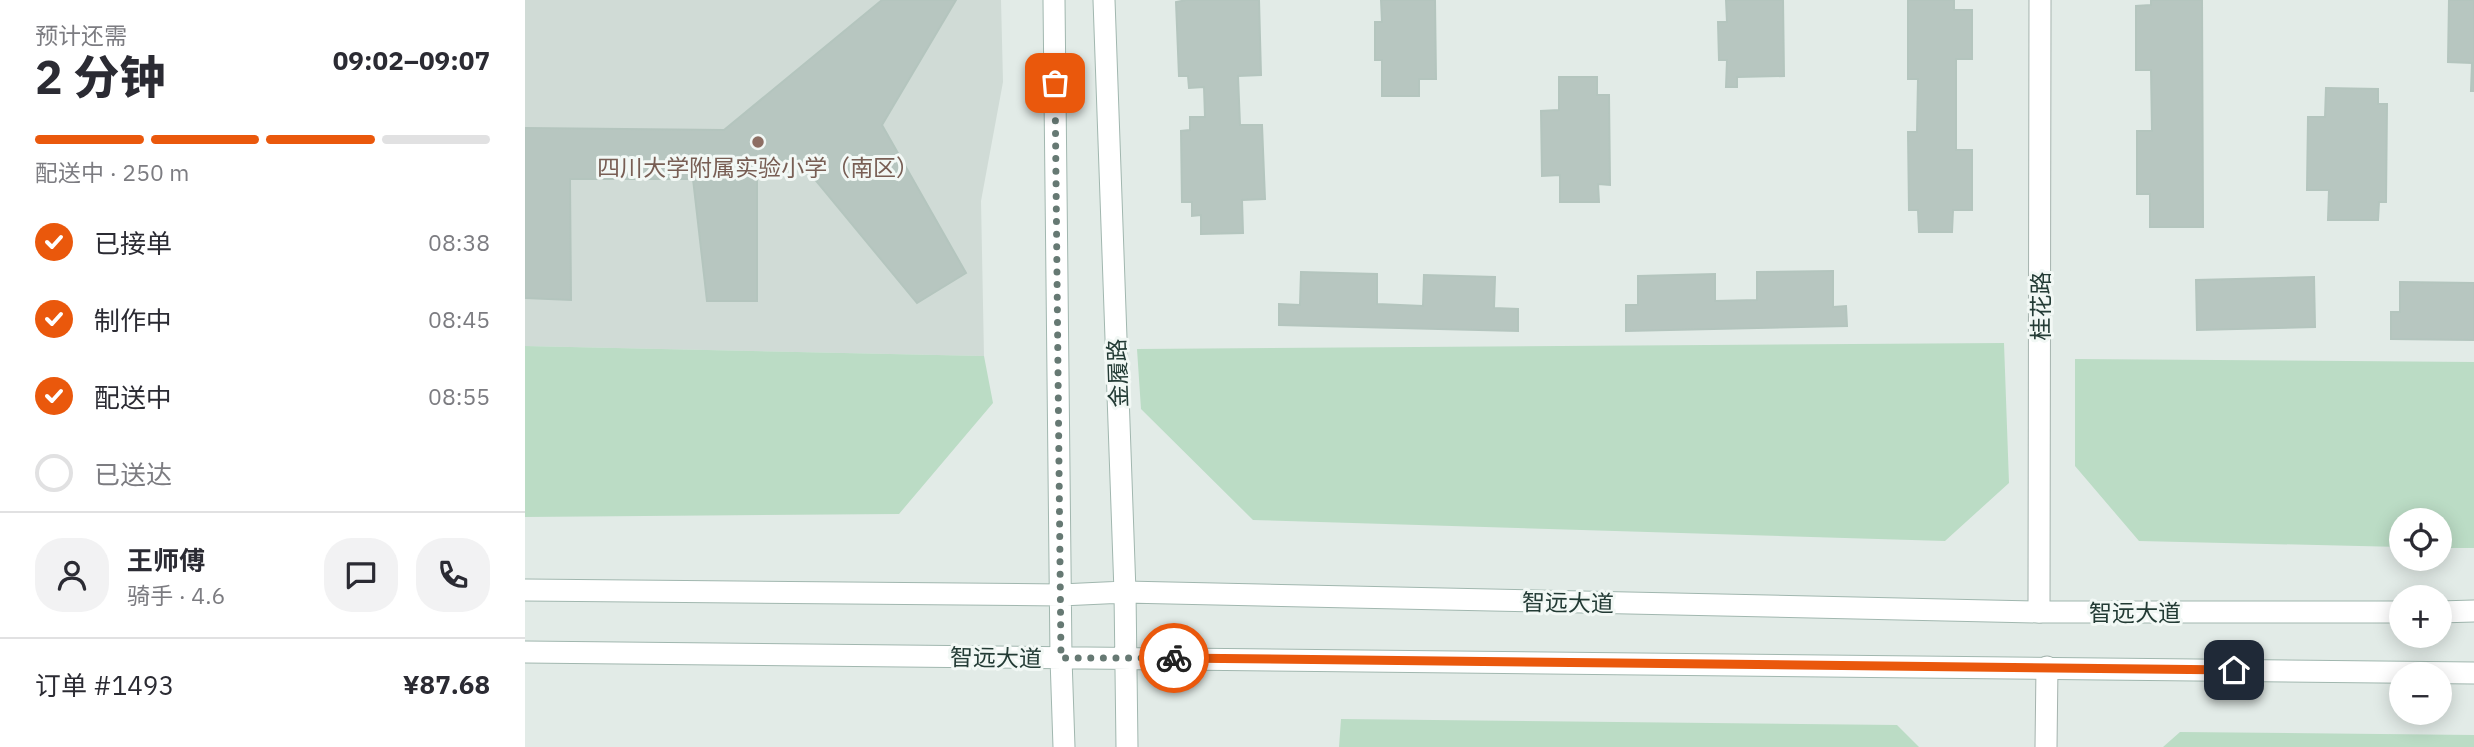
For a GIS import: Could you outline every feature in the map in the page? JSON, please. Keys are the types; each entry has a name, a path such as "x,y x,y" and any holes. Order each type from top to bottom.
{"main road":[{"path":"1054,0 1064,747"},
{"name":"金履路","path":"1104,0 1125,592 1127,747"},
{"name":"桂花路","path":"2039,612 2040,0"},
{"name":"智远大道","path":"525,590 1061,595 1125,592 2039,612 2389,612"},
{"path":"2452,611 2474,611"},
{"name":"智远大道","path":"525,652 2474,673"},
{"path":"2046,747 2047,667"}],"shaded area":[{"name":"四川大学附属实验小学（南区）","path":"525,0 1001,0 1003,82 981,201 984,356 525,346"}],"green space":[{"path":"2004,343 2009,483 1945,541 1253,520 1141,409 1137,349"},
{"path":"525,346 984,356 993,403 899,514 525,517"},
{"path":"2075,359 2474,362 2474,548 2452,548 2452,508 2389,508 2389,547 2139,541 2075,466"},
{"path":"1341,719 1897,725 1919,747 1339,747"},
{"path":"2180,732 2474,735 2474,747 2163,747"}],"building":[{"path":"882,0 956,0 882,125 966,273 917,303 799,160 757,161 757,301 707,301 693,179 570,179 571,300 525,298 525,128 724,130"},
{"path":"1259,0 1261,75 1238,76 1240,125 1262,125 1265,199 1242,200 1243,233 1201,234 1201,215 1192,216 1192,202 1182,202 1181,131 1190,130 1190,117 1205,117 1204,87 1189,88 1188,76 1179,76 1176,2"},
{"path":"1381,0 1435,0 1436,79 1419,79 1419,96 1382,96 1382,60 1375,60 1375,22 1382,22"},
{"path":"1726,0 1783,0 1784,76 1737,77 1737,87 1726,87 1727,60 1719,60 1718,22 1727,22"},
{"path":"1908,0 1954,0 1954,10 1972,10 1972,59 1956,59 1956,150 1972,150 1972,210 1953,210 1952,232 1919,232 1918,210 1909,210 1908,132 1917,132 1918,79 1908,79"},
{"path":"2151,0 2202,0 2203,227 2150,227 2150,194 2137,194 2137,131 2152,131 2151,70 2136,70 2136,6 2151,5"},
{"path":"2449,0 2474,0 2474,91 2471,91 2472,63 2448,62"},
{"path":"1559,77 1597,77 1597,95 1609,95 1610,185 1598,184 1599,202 1560,202 1560,175 1542,176 1541,111 1559,110"},
{"path":"2326,88 2378,89 2378,104 2387,104 2386,202 2379,202 2378,220 2328,220 2329,190 2307,190 2308,117 2325,117"},
{"path":"1833,271 1833,307 1846,306 1847,326 1626,331 1626,305 1638,305 1638,276 1715,274 1715,301 1757,300 1757,272"},
{"path":"1301,272 1377,274 1377,304 1423,306 1424,275 1495,277 1494,308 1518,309 1518,331 1279,325 1279,304 1300,305"},
{"path":"2314,277 2315,327 2197,330 2196,280"},
{"path":"2400,282 2474,283 2474,340 2391,339 2391,312 2400,312"}],"way so far":[{"path":"1055,83 1061,658 1174,658"}],"place":[{"name":"四川大学附属实验小学（南区）","path":"758,142"}],"route":[{"path":"1174,658 2234,670"}]}
